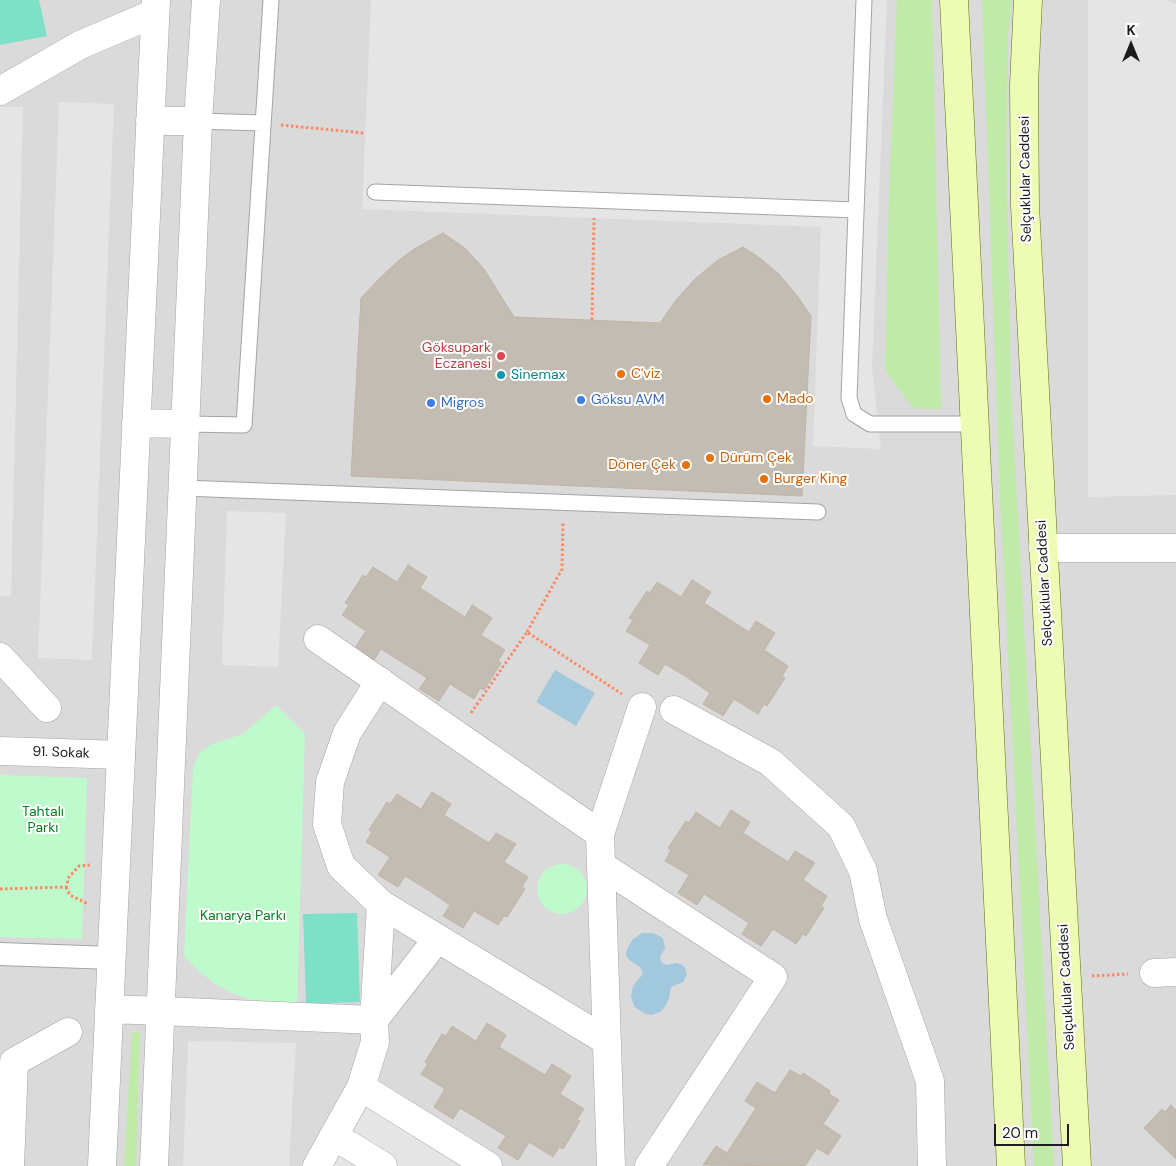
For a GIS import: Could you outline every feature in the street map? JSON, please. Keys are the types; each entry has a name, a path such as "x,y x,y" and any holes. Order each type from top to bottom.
{"main road":[{"path":"954,0 1011,1166"},
{"name":"Selçuklular Caddesi","path":"1028,0 1024,85 1025,206 1077,1166"}],"street":[{"path":"154,1166 198,122 206,0"},
{"path":"0,91 155,6"},
{"path":"102,1166 155,6"},
{"path":"150,121 198,122"},
{"path":"136,423 186,424"},
{"path":"1043,548 1176,548"},
{"path":"318,639 380,680 600,834"},
{"path":"0,657 47,708"},
{"path":"380,680 347,733 330,782 327,824 341,866 381,904 607,1041"},
{"path":"611,1166 600,834 642,707"},
{"path":"674,710 770,762 841,826 863,871 873,919 930,1081 932,1166"},
{"name":"91. Sokak","path":"0,751 121,755"},
{"path":"602,866 773,977 649,1166"},
{"path":"317,1166 361,1087 375,1042 374,1020 381,904"},
{"path":"374,1020 438,938"},
{"path":"0,954 112,958"},
{"path":"109,1009 374,1020"},
{"path":"10,1166 6,1114 14,1062 68,1032"},
{"path":"361,1087 488,1166"},
{"path":"334,1136 383,1166"}],"lane":[{"path":"186,424 244,425 271,0"},
{"path":"864,0 849,398 854,414 870,424 975,424"},
{"path":"198,122 263,123"},
{"path":"375,192 856,210"},
{"path":"183,488 818,512"}],"path":[{"path":"263,123 364,133"},
{"path":"592,320 595,200"},
{"path":"457,734 527,632 562,570 563,502"},
{"path":"527,632 642,707"},
{"path":"0,889 66,887 69,877 79,866 92,864 116,865"},
{"path":"1067,977 1165,973"}],"shaded area":[{"path":"0,0 1176,0 1176,1166 0,1166"},
{"path":"371,0 887,0 872,368 881,449 813,446 821,227 362,209"},
{"path":"1088,0 1167,0 1176,4 1176,495 1088,497"},
{"path":"59,102 114,104 92,660 38,658"},
{"path":"0,107 23,107 11,596 0,596"},
{"path":"227,511 286,513 278,667 222,665"},
{"path":"188,1041 296,1043 289,1166 183,1166"},
{"path":"370,1099 477,1166 329,1166"}],"green space":[{"path":"0,0 39,0 47,36 0,45"},
{"path":"897,0 932,0 941,409 913,408 885,370 889,199"},
{"path":"982,0 1012,0 1008,33 1006,147 1011,392 1054,1166 1034,1166 1000,495"},
{"name":"Kanarya Parkı","path":"276,705 305,734 297,1006 260,1003 232,993 215,984 184,956 193,768 199,753 212,744 243,734"},
{"name":"Tahtalı Parkı","path":"0,775 87,778 82,939 0,937"},
{"path":"557,864 567,864 580,871 587,884 587,894 580,907 567,914 557,914 548,910 541,903 537,894 537,884 541,875 548,868"},
{"path":"357,913 360,1002 306,1004 303,914"},
{"path":"132,1032 140,1032 136,1166 124,1166"}],"water":[{"path":"555,670 595,693 576,726 536,702"},
{"path":"642,933 653,933 663,938 665,948 660,957 663,964 681,964 687,974 683,982 671,987 669,999 664,1008 660,1012 651,1015 634,1006 631,996 633,986 643,974 640,967 629,960 626,955 633,939"}],"building":[{"name":"Göksu AVM","path":"443,233 466,249 484,269 514,317 660,323 676,300 696,278 718,260 743,247 761,259 779,274 811,316 802,496 351,476 361,298 397,262 414,249"},
{"path":"408,565 427,577 420,588 465,617 472,605 492,618 481,635 505,650 498,661 501,663 484,690 480,688 474,699 450,684 439,701 419,689 427,678 381,649 374,660 355,648 366,631 342,615 349,605 345,603 363,575 366,577 373,567 397,582"},
{"path":"692,580 711,592 704,603 749,632 756,621 775,633 764,650 788,666 782,676 785,678 767,706 764,704 758,714 734,699 723,716 703,704 710,693 688,678 665,664 658,675 639,663 650,645 626,631 633,620 629,618 647,591 650,593 657,582 681,597"},
{"path":"432,792 451,804 444,815 489,843 496,833 516,844 504,862 528,877 522,887 525,889 507,917 504,916 498,925 474,911 463,928 443,916 450,905 428,890 405,876 398,887 378,875 390,857 366,842 372,832 369,830 387,802 390,804 397,794 421,809"},
{"path":"731,810 750,822 743,833 788,862 795,851 815,863 803,880 827,896 821,906 824,908 806,936 803,934 796,944 773,929 761,946 742,934 749,923 704,894 697,905 678,893 689,875 665,861 671,850 668,848 686,821 689,823 696,812 720,828"},
{"path":"487,1023 506,1035 499,1047 545,1075 552,1064 571,1076 560,1094 584,1109 577,1119 580,1121 563,1149 559,1147 553,1157 529,1142 518,1160 498,1148 506,1136 460,1108 453,1119 434,1107 445,1089 421,1074 428,1064 425,1062 442,1034 446,1036 452,1026 476,1041"},
{"path":"790,1070 801,1076 803,1073 830,1091 829,1094 839,1100 823,1124 841,1136 828,1155 817,1148 805,1166 703,1165 716,1146 727,1153 756,1108 745,1101 757,1082 775,1093"},
{"path":"1171,1105 1176,1109 1176,1159 1144,1128 1162,1109 1165,1112"}],"place":[{"name":"Göksupark Eczanesi","path":"501,356"},
{"name":"C'viz","path":"621,374"},
{"name":"Sinemax","path":"501,375"},
{"name":"Mado","path":"767,399"},
{"name":"Göksu AVM","path":"581,400"},
{"name":"Migros","path":"431,403"},
{"name":"Dürüm Çek","path":"710,458"},
{"name":"Döner Çek","path":"686,465"},
{"name":"Burger King","path":"764,479"}]}
